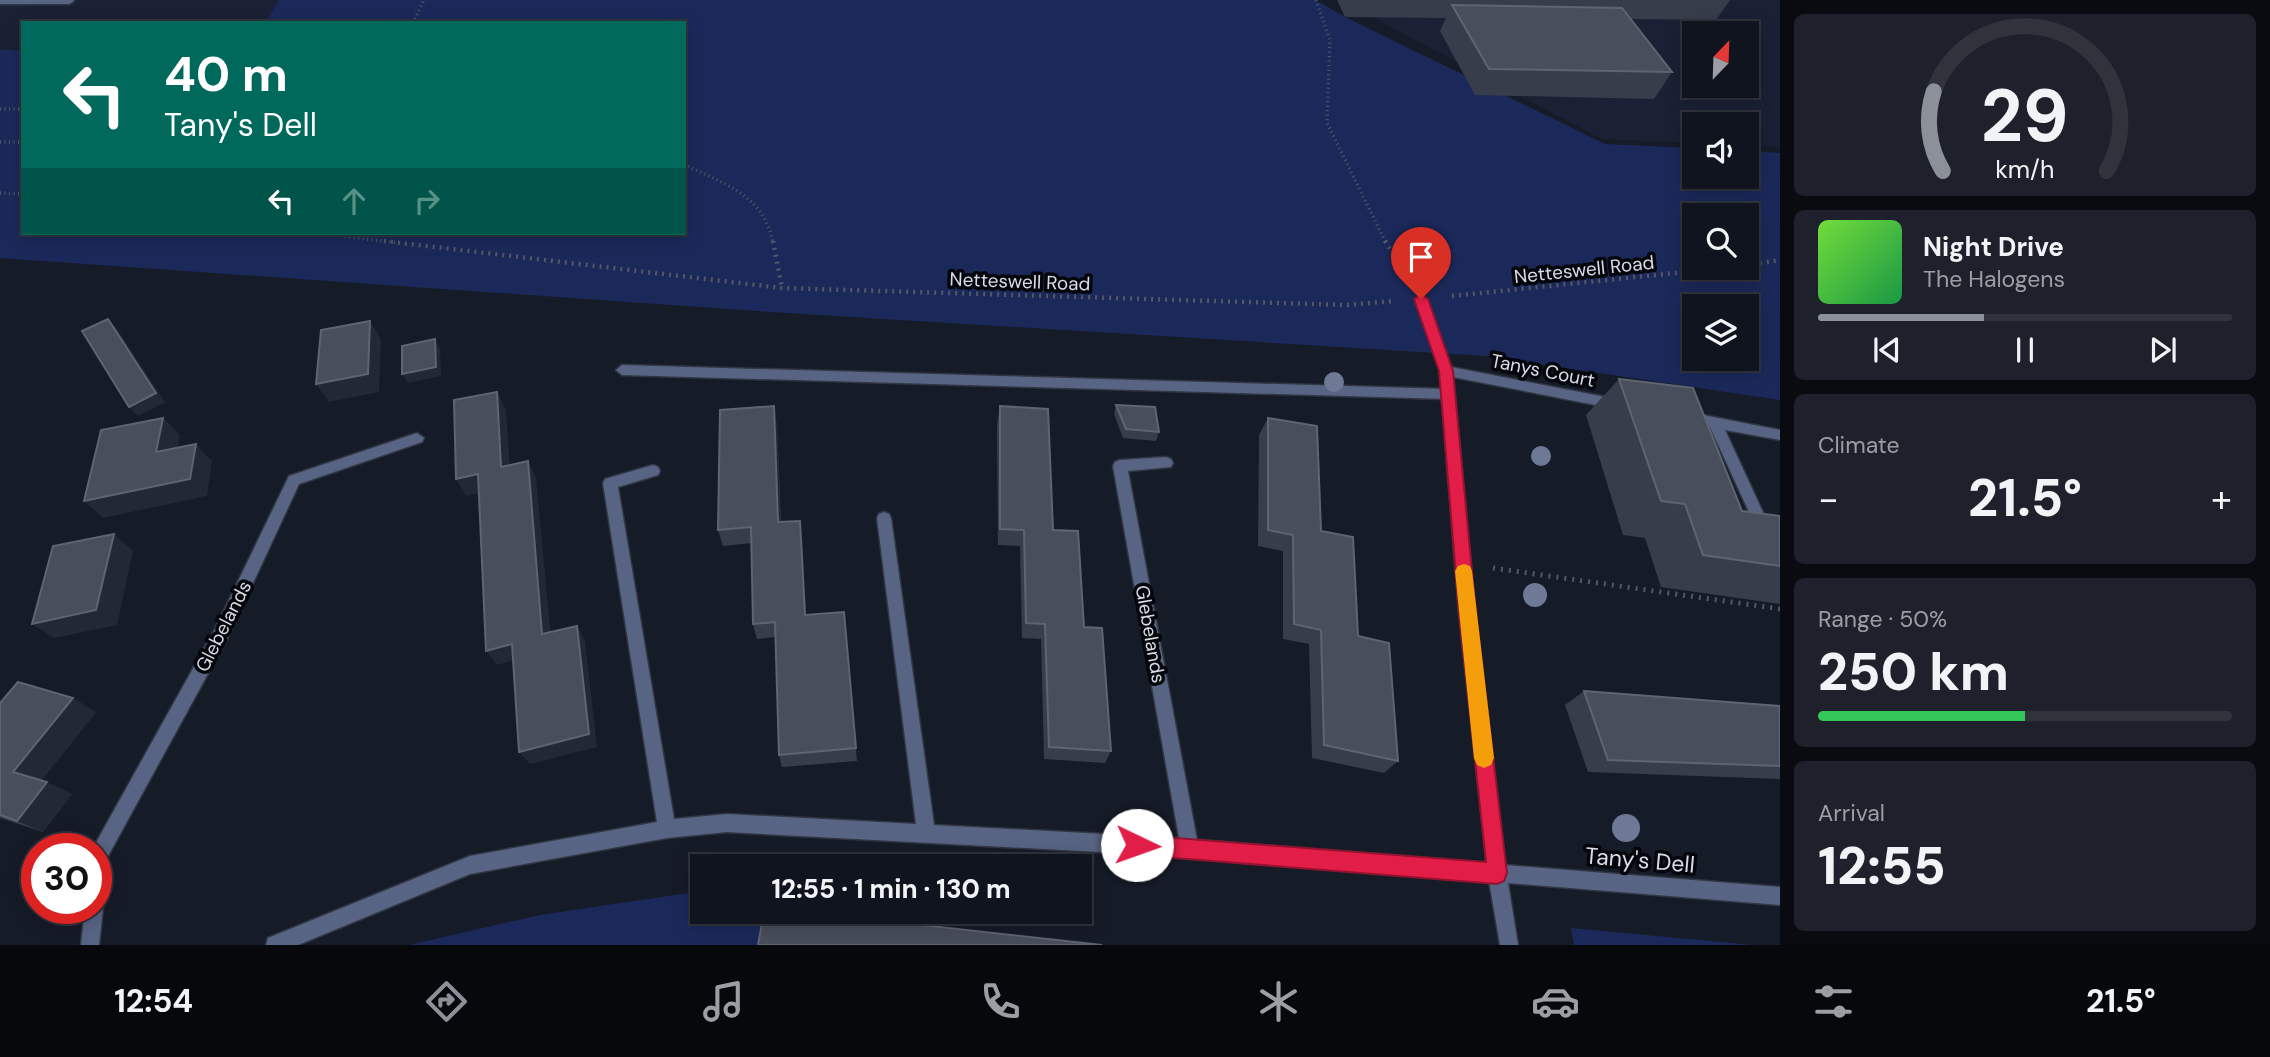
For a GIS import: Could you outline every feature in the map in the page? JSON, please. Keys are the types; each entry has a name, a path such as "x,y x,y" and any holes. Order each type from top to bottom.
{"street":[{"path":"0,1 69,1"},
{"path":"1421,299 1446,371 1463,563 1497,873 1509,945"},
{"path":"622,370 1447,394"},
{"name":"Tanys Court","path":"1446,371 1633,407"},
{"path":"1674,415 1780,435"},
{"path":"1715,422 1760,521"},
{"name":"Glebelands","path":"111,833 221,634 294,480 417,438"},
{"name":"Glebelands","path":"1166,463 1120,466 1190,849"},
{"path":"653,471 610,483 667,829"},
{"path":"884,518 926,832"},
{"path":"275,945 470,865 667,829 727,823 926,832 1190,849 1497,873"},
{"name":"Tany's Dell","path":"1497,873 1780,896"},
{"path":"90,945 92,924"}],"path":[{"path":"414,21 424,0"},
{"path":"1316,0 1330,40 1327,123 1381,235 1421,299"},
{"path":"0,109 21,109"},
{"path":"0,142 21,142"},
{"path":"686,165 752,198 771,232 782,288"},
{"path":"0,193 21,194"},
{"name":"Netteswell Road","path":"335,235 782,288 1346,305 1682,273"},
{"path":"1759,263 1780,260"},
{"path":"1463,563 1780,609"}],"shaded area":[{"path":"0,0 281,0 268,21 21,21 21,50 0,50"},
{"path":"279,0 1316,0 1345,17 1605,144 1682,147 1682,189 1759,189 1759,152 1780,153 1780,400 1486,356 787,313 0,258 0,50 21,50 21,235 686,235 686,21 266,21"},
{"path":"1340,0 1780,0 1780,147 1759,146 1759,112 1682,112 1682,142 1601,139"},
{"path":"690,893 690,924 772,924 769,945 409,945 540,915"},
{"path":"1571,928 1753,945 1574,945"}],"building":[{"path":"1452,5 1622,8 1672,72 1489,69"},
{"path":"108,319 156,393 129,407 82,331"},
{"path":"370,321 368,374 316,384 321,330"},
{"path":"435,339 436,367 402,374 402,346"},
{"path":"1619,379 1693,388 1742,511 1780,516 1780,566 1703,555 1685,504 1661,501"},
{"path":"497,392 501,467 528,461 542,634 577,626 589,734 519,752 512,644 486,651 478,474 456,479 454,400"},
{"path":"1116,405 1155,407 1159,432 1126,429"},
{"path":"774,406 778,522 800,521 805,615 844,612 856,748 779,755 775,622 753,624 751,527 718,530 720,410"},
{"path":"1000,406 1048,409 1053,530 1078,531 1084,627 1102,628 1111,751 1049,747 1045,624 1026,623 1024,530 1000,529"},
{"path":"163,418 156,452 196,444 190,479 84,501 101,430"},
{"path":"1268,418 1317,426 1321,531 1353,537 1358,636 1389,643 1398,761 1324,745 1321,630 1294,624 1293,535 1268,530"},
{"path":"114,534 96,610 32,624 53,546"},
{"path":"18,682 73,698 13,772 47,782 17,821 0,815 0,703"},
{"path":"1584,691 1780,706 1780,766 1608,760"},
{"path":"762,924 913,924 1102,945 758,945"}],"slow traffic":[{"path":"1464,571 1484,758"}],"route":[{"path":"1137,845 1497,873 1468,613 1446,371 1421,299"}]}
